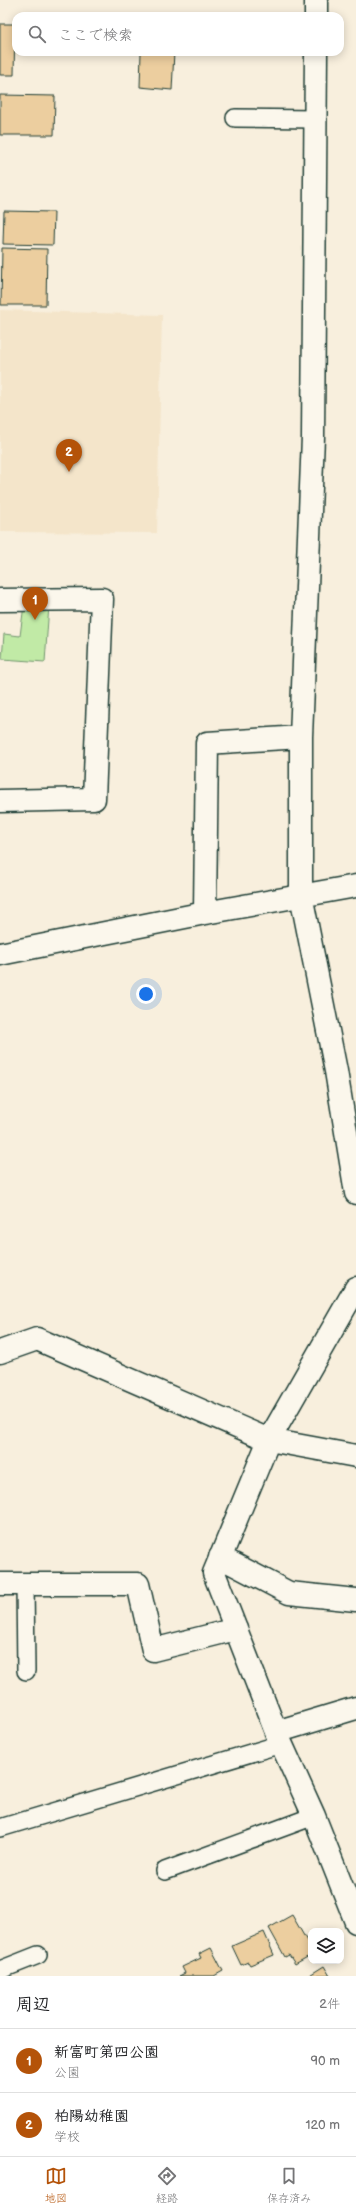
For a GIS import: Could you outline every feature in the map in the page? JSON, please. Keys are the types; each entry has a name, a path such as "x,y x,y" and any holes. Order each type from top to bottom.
{"street":[{"path":"316,0 316,12"},
{"path":"316,56 313,437 301,737 301,895 336,1071 356,1193"},
{"path":"0,600 102,599 94,799 0,801"},
{"path":"205,912 207,743 301,737"},
{"path":"0,954 205,912 356,886"},
{"path":"356,1288 269,1440 214,1572 279,1738 314,1816 356,1922"},
{"path":"0,1352 37,1339 269,1440 356,1456"},
{"path":"220,1557 289,1593 356,1600"},
{"path":"0,1584 138,1584 152,1650 236,1629"},
{"path":"279,1738 356,1708"}],"lane":[{"path":"235,118 315,119"},
{"path":"25,1584 26,1671"},
{"path":"0,1828 279,1738"},
{"path":"166,1871 314,1816"},
{"path":"0,1970 38,1955"}],"shaded area":[{"path":"0,310 162,315 157,533 0,532"}],"green space":[{"path":"24,605 49,605 45,662 2,659 4,634 20,636"}],"building":[{"path":"0,24 12,24 12,56 14,56 14,75 0,75"},
{"path":"141,56 174,56 172,90 140,87"},
{"path":"0,95 55,96 54,135 0,135"},
{"path":"4,211 54,212 53,245 3,244"},
{"path":"2,248 47,249 46,305 1,305"},
{"path":"292,1915 308,1943 308,1957 295,1964 289,1955 285,1957 269,1928"},
{"path":"264,1932 274,1955 250,1965 248,1962 241,1965 232,1946"},
{"path":"211,1948 223,1971 214,1976 179,1976 185,1973 182,1967 201,1958 199,1954"},
{"path":"324,1966 330,1976 308,1976"}],"place":[{"name":"柏陽幼稚園","path":"69,472"},
{"name":"新富町第四公園","path":"35,620"}]}
